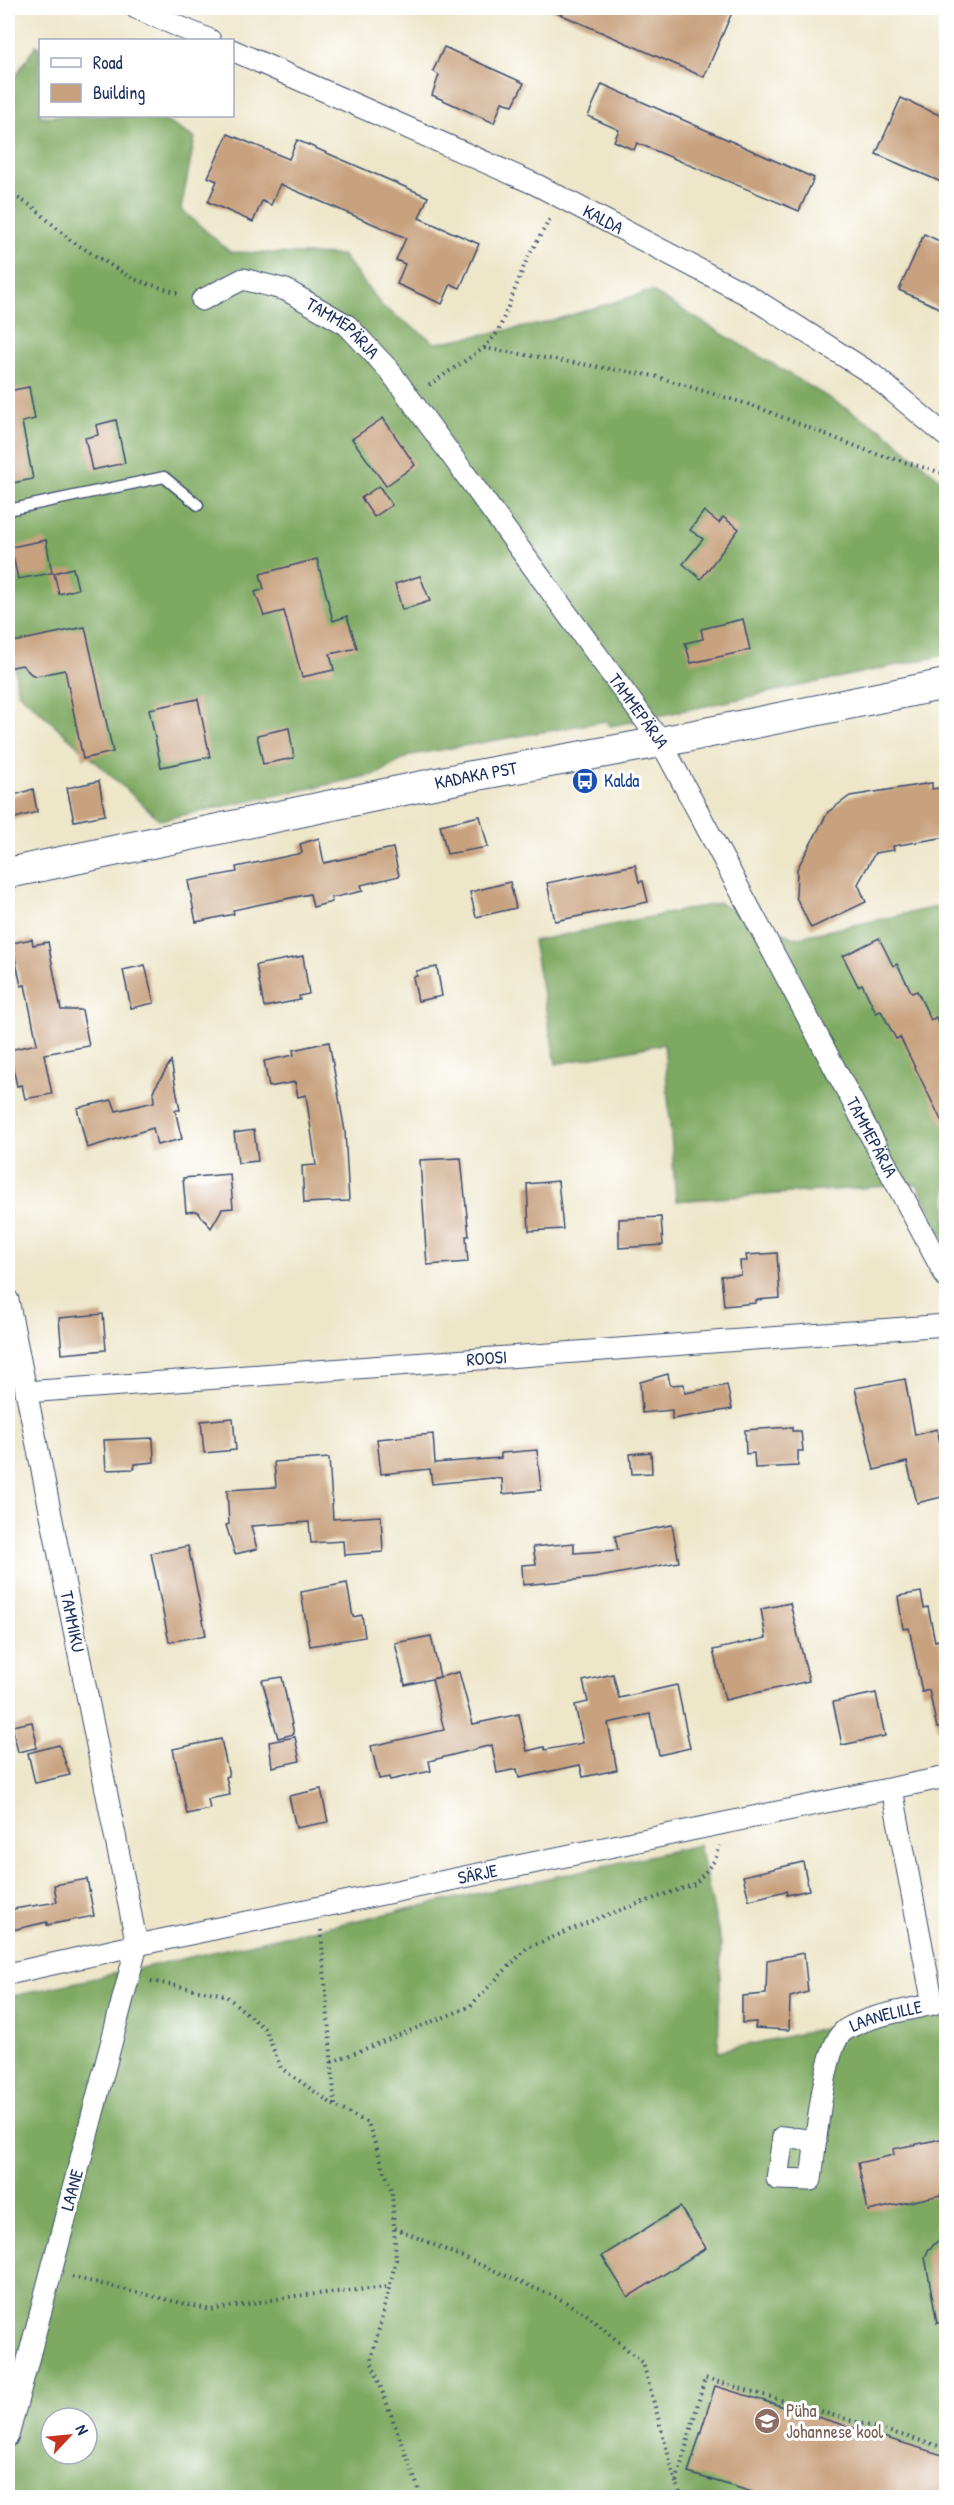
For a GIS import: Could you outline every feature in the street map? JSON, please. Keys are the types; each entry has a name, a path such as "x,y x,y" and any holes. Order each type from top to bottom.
{"main road":[{"name":"KADAKA PST","path":"8,873 466,777 661,742 946,684"}],"street":[{"path":"136,8 208,39"},
{"name":"KALDA","path":"234,51 561,197 746,294 872,374 946,436"},
{"name":"TAMMEPÄRJA","path":"202,300 243,279 286,290 347,325 389,370 661,742 946,1277"},
{"name":"TAMMIKU","path":"8,1300 137,1945"},
{"name":"ROOSI","path":"26,1392 946,1324"},
{"name":"SÄRJE","path":"8,1974 137,1945 946,1777"},
{"name":"LAANELILLE","path":"816,2141 827,2063 842,2032 864,2021 933,2004 892,1789"},
{"name":"LAANE","path":"8,2436 137,1945"}],"lane":[{"path":"8,510 164,477 198,505"}],"path":[{"path":"8,192 33,207 70,240 133,279 202,300"},
{"path":"414,404 423,389 484,348 498,332 527,259 561,197"},
{"path":"484,348 654,376 754,406 873,453 946,474"},
{"path":"332,2062 469,2007 527,1948 606,1915 695,1884 715,1860 728,1823"},
{"path":"319,1908 335,2106"},
{"path":"129,1977 225,1995 265,2029 281,2068 335,2106 368,2123 393,2192 396,2260 371,2361 422,2498"},
{"path":"394,2227 560,2299 586,2314 643,2363 682,2498"},
{"path":"51,2272 211,2310 296,2296 389,2287"},
{"path":"676,2483 705,2378 946,2448"}],"green space":[{"path":"36,45 39,47 39,117 158,117 195,138 181,209 230,252 342,255 383,307 436,343 541,324 651,291 884,431 946,484 946,655 611,726 605,721 411,755 377,774 160,820 17,691 8,583 8,88"},
{"path":"719,903 794,938 946,905 946,1243 917,1184 676,1201 664,1044 556,1064 533,941"},
{"path":"699,1845 721,1943 718,2051 946,2003 946,2497 8,2497 8,1997"}],"building":[{"path":"546,8 734,8 704,77"},
{"path":"444,47 524,83 513,105 502,102 494,123 432,95 439,75 433,71"},
{"path":"602,84 814,178 799,211 637,143 634,150 614,141 619,130 588,116"},
{"path":"901,98 946,118 946,184 876,154"},
{"path":"228,134 289,159 297,140 428,197 419,218 479,244 460,288 451,284 442,304 397,284 405,264 396,260 406,238 280,184 271,205 262,201 253,222 208,202 217,181 208,177"},
{"path":"924,234 946,244 946,311 899,290"},
{"path":"29,387 35,419 22,422 33,479 8,484 8,400 10,400 8,391"},
{"path":"383,418 415,465 386,486 352,439"},
{"path":"116,420 125,463 92,470 85,438 98,435 96,425"},
{"path":"379,486 392,505 374,517 361,498"},
{"path":"704,511 719,523 723,517 739,529 701,579 683,564 703,539 690,530"},
{"path":"46,540 52,573 18,579 11,547"},
{"path":"317,559 333,621 347,616 357,648 330,654 334,670 302,677 284,611 264,616 255,592 264,589 260,574"},
{"path":"73,568 78,589 59,594 54,573"},
{"path":"420,576 430,601 402,610 395,584"},
{"path":"743,619 750,650 691,663 685,643 703,639 701,629"},
{"path":"85,627 113,752 83,759 65,670 36,676 22,665 8,668 8,643"},
{"path":"198,699 210,757 161,767 149,709"},
{"path":"289,728 294,758 263,764 257,735"},
{"path":"99,781 105,815 74,821 67,788"},
{"path":"932,783 932,789 946,787 946,837 893,846 894,850 875,853 858,884 866,902 811,928 796,897 797,869 828,812 850,796"},
{"path":"33,789 37,812 8,820 8,797"},
{"path":"480,816 488,847 447,854 440,825"},
{"path":"319,838 324,863 393,848 399,876 361,885 363,891 331,898 332,902 313,907 310,894 233,910 234,914 196,922 188,881 237,872 236,867 302,853 300,844"},
{"path":"635,865 639,882 643,881 648,902 555,921 547,883"},
{"path":"510,882 516,908 476,917 470,892"},
{"path":"879,938 893,966 897,964 912,993 917,991 931,1020 936,1017 946,1040 946,1130 900,1037 896,1039 881,1011 876,1013 862,984 858,986 843,956"},
{"path":"32,939 33,945 48,942 61,1010 82,1010 89,1046 44,1054 52,1094 25,1099 22,1085 17,1086 9,1050 37,1044 25,985 21,986 12,943"},
{"path":"303,956 309,994 299,996 300,1000 264,1007 256,965"},
{"path":"145,965 154,1003 131,1008 123,970"},
{"path":"437,967 442,996 418,1001 413,977 417,976 416,971"},
{"path":"329,1042 345,1131 349,1201 304,1203 302,1166 316,1165 306,1095 298,1097 295,1082 269,1087 264,1061 294,1055 293,1050"},
{"path":"171,1061 180,1110 175,1110 182,1139 157,1145 153,1128 87,1148 77,1108 112,1100 116,1111 154,1102 153,1091"},
{"path":"254,1130 258,1161 238,1163 234,1133"},
{"path":"461,1158 469,1236 466,1236 468,1262 427,1265 420,1160"},
{"path":"230,1174 233,1208 222,1209 211,1228 197,1211 186,1212 183,1178"},
{"path":"558,1181 563,1229 529,1231 527,1184"},
{"path":"661,1217 663,1245 619,1248 619,1219"},
{"path":"777,1253 780,1298 724,1306 721,1276 741,1275 740,1261 747,1261 746,1255"},
{"path":"103,1314 106,1350 62,1354 59,1318"},
{"path":"668,1374 670,1385 684,1384 685,1393 727,1385 732,1409 672,1419 672,1410 642,1413 640,1382"},
{"path":"905,1379 915,1435 937,1429 946,1470 946,1496 917,1503 907,1462 874,1470 855,1388"},
{"path":"233,1418 236,1450 204,1453 201,1421"},
{"path":"792,1427 792,1431 801,1431 803,1451 798,1451 798,1466 755,1468 754,1453 746,1454 745,1430"},
{"path":"433,1434 435,1463 501,1458 501,1453 537,1450 541,1490 503,1494 502,1479 492,1478 432,1484 430,1469 381,1474 377,1439"},
{"path":"153,1438 154,1462 135,1464 134,1469 106,1470 104,1440"},
{"path":"651,1452 652,1473 632,1474 630,1454"},
{"path":"329,1458 333,1519 381,1516 383,1552 344,1555 343,1541 311,1543 309,1522 251,1526 257,1549 235,1554 226,1525 229,1524 227,1490 276,1487 274,1462"},
{"path":"672,1525 679,1562 595,1578 523,1585 522,1565 536,1564 533,1547 574,1543 574,1553 618,1550 615,1536"},
{"path":"188,1546 206,1635 169,1642 151,1553"},
{"path":"347,1583 353,1617 362,1615 365,1637 310,1646 301,1592"},
{"path":"921,1592 924,1608 928,1607 935,1641 939,1640 942,1654 946,1653 946,1727 937,1728 929,1690 922,1692 909,1628 903,1629 898,1596"},
{"path":"790,1603 809,1681 725,1700 713,1650 766,1638 761,1609"},
{"path":"431,1636 440,1677 405,1685 395,1643"},
{"path":"459,1672 473,1724 519,1714 527,1751 583,1743 575,1705 588,1702 583,1681 613,1674 619,1698 677,1685 690,1748 659,1755 650,1714 608,1723 617,1770 583,1777 580,1765 519,1778 517,1769 497,1773 492,1745 429,1761 431,1771 390,1780 389,1777 379,1779 371,1746 444,1730 432,1679"},
{"path":"282,1677 294,1734 278,1738 262,1680"},
{"path":"876,1693 885,1736 842,1745 833,1702"},
{"path":"32,1722 36,1748 18,1752 12,1726"},
{"path":"295,1737 300,1761 272,1767 269,1742"},
{"path":"221,1739 229,1776 226,1777 230,1795 208,1799 210,1809 187,1814 173,1749"},
{"path":"59,1745 70,1775 35,1783 28,1753"},
{"path":"321,1789 328,1822 296,1828 289,1796"},
{"path":"803,1862 809,1890 787,1895 786,1891 749,1900 743,1876"},
{"path":"87,1879 94,1916 47,1925 47,1922 8,1931 8,1910 57,1902 54,1885"},
{"path":"804,1953 808,1992 790,1997 789,2030 755,2028 756,2022 742,2023 742,1996 766,1994 767,1960"},
{"path":"946,2138 946,2194 868,2211 858,2163 894,2155 893,2149"},
{"path":"680,2207 706,2248 628,2297 602,2256"},
{"path":"946,2234 946,2322 937,2323 925,2257 929,2249"},
{"name":"Püha Johannese kool","path":"715,2386 946,2456 943,2498 762,2498 759,2494 688,2473"}],"place":[{"name":"Kalda","path":"585,781"},
{"name":"Püha Johannese kool","path":"767,2421"}]}
